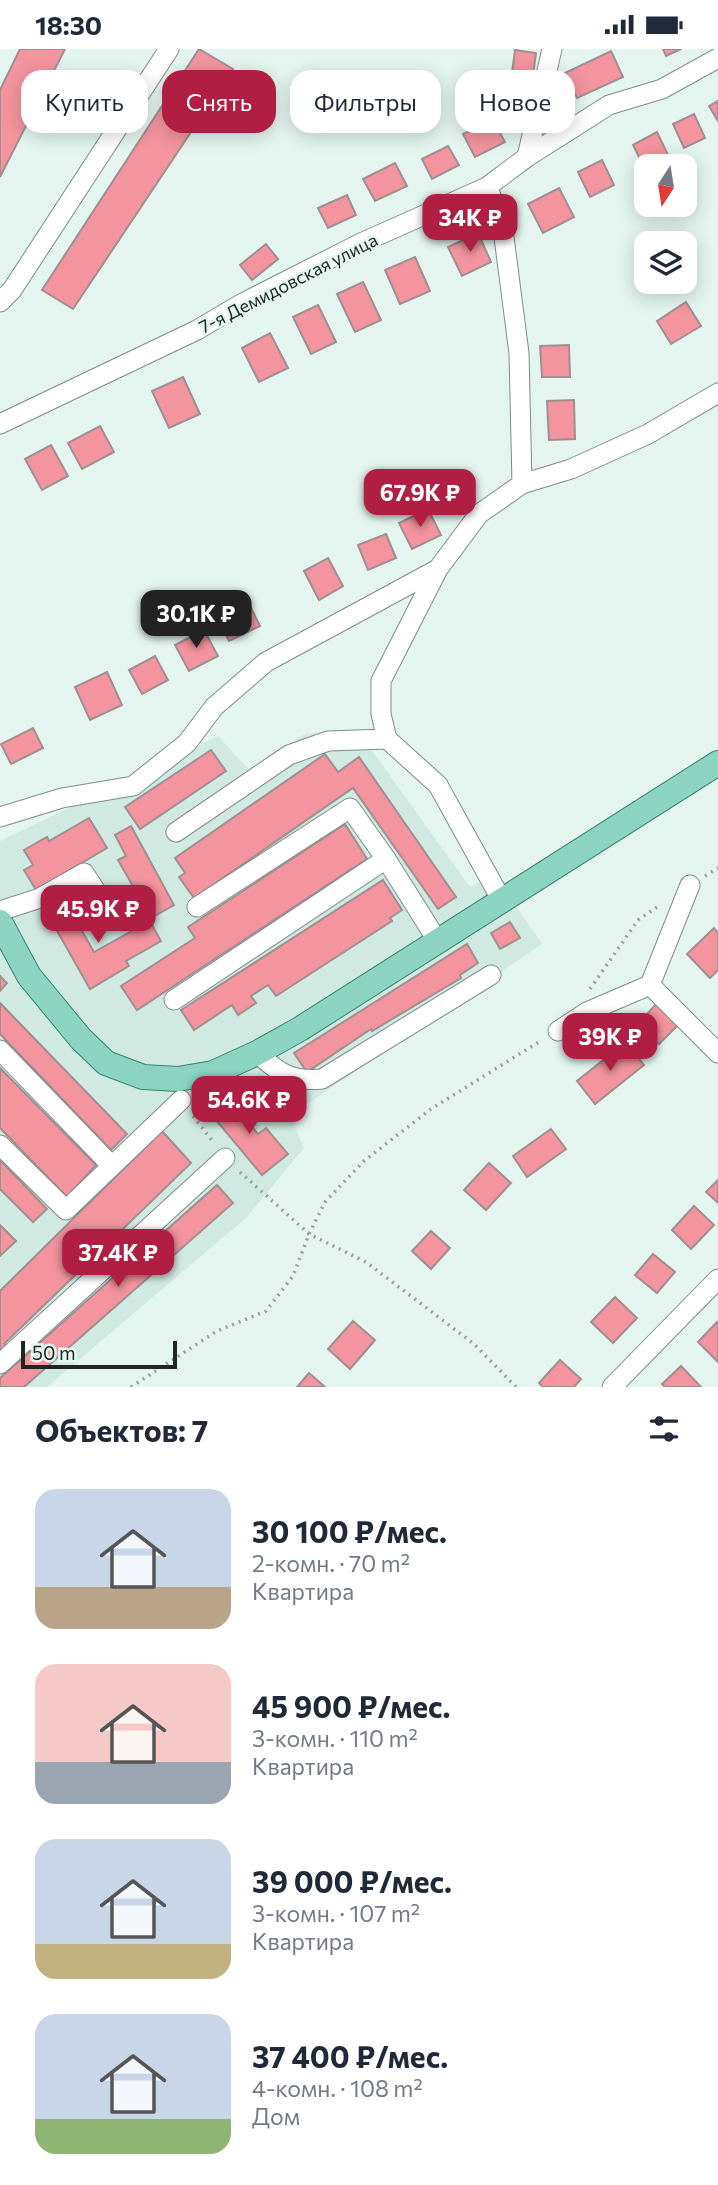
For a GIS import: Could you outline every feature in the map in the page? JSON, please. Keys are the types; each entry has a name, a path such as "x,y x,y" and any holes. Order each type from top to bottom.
{"main road":[{"path":"0,922 29,976 81,1039 107,1063 143,1077 178,1079 213,1073 300,1029 718,763"}],"street":[{"path":"0,302 12,290 169,49"},
{"path":"527,157 552,49"},
{"name":"7-я Демидовская улица","path":"0,424 197,330 241,304 361,243 487,187 527,157 609,105 662,89 718,58"},
{"path":"487,187 502,222 519,353 522,484"},
{"path":"501,899 438,785 387,739 381,714 381,681 438,569 479,514 522,484 571,469 648,434 718,393"},
{"path":"0,817 62,798 133,786 187,743 214,707 266,662 438,569"},
{"path":"176,832 289,755 328,741 387,739"},
{"path":"197,907 350,808 437,940"},
{"path":"174,1000 386,859"},
{"path":"0,911 40,898 84,873 111,914"},
{"path":"558,1031 587,1012 650,985 690,885"},
{"path":"257,1053 280,1074 305,1081 322,1079 491,975"},
{"path":"650,985 718,1053"},
{"path":"0,1050 111,1165"},
{"path":"0,1145 66,1210 181,1100"},
{"path":"0,1364 225,1159"},
{"path":"611,1387 718,1279"}],"path":[{"path":"583,999 638,920 718,868"},
{"path":"131,1387 217,1331 266,1311 293,1276 325,1202 364,1161 431,1109 558,1031"},
{"path":"181,1100 225,1159 309,1234 366,1262 474,1344 516,1387"}],"shaded area":[{"path":"358,731 470,887 495,875 542,944 290,1116 304,1148 247,1217 47,1387 0,1387 0,841 218,736 248,769 304,734"}],"building":[{"path":"20,49 65,49 54,70 21,70 22,133 0,177 0,90"},
{"path":"199,49 233,69 232,70 185,70"},
{"path":"663,49 681,49 666,56"},
{"path":"515,50 536,53 534,70 512,70"},
{"path":"611,51 623,77 577,98 575,70 571,70"},
{"path":"718,101 718,121 709,106"},
{"path":"162,106 162,133 190,133 73,309 42,290 144,133 148,133 148,127"},
{"path":"694,114 705,138 684,148 673,124"},
{"path":"657,132 668,154 638,154 633,145"},
{"path":"500,133 505,142 475,157 463,134"},
{"path":"448,146 459,165 432,179 422,159"},
{"path":"602,160 614,185 590,197 578,172"},
{"path":"395,163 407,186 375,201 363,179"},
{"path":"559,188 574,217 543,233 528,204"},
{"path":"347,195 356,215 328,228 318,208"},
{"path":"478,233 491,262 462,276 448,247"},
{"path":"266,244 278,259 252,280 240,265"},
{"path":"415,257 430,291 400,304 385,270"},
{"path":"363,282 381,320 355,332 337,294"},
{"path":"686,302 701,326 671,344 657,321"},
{"path":"318,305 336,342 311,354 293,317"},
{"path":"270,333 288,368 259,382 242,348"},
{"path":"569,345 570,377 542,377 540,346"},
{"path":"183,377 200,414 169,428 152,391"},
{"path":"574,400 575,439 549,440 547,401"},
{"path":"100,426 114,452 82,469 68,443"},
{"path":"51,445 68,476 42,490 25,459"},
{"path":"428,509 441,535 412,549 399,523"},
{"path":"386,534 396,558 368,570 358,545"},
{"path":"328,558 343,586 319,600 304,571"},
{"path":"248,602 260,626 229,641 217,617"},
{"path":"204,630 218,656 189,671 175,645"},
{"path":"155,656 168,680 142,694 129,670"},
{"path":"107,672 122,705 90,720 75,687"},
{"path":"33,728 43,748 11,764 1,744"},
{"path":"211,750 226,771 140,829 125,807"},
{"path":"325,754 338,772 359,757 456,897 438,909 353,788 194,898 179,877 185,873 175,858"},
{"path":"89,818 107,848 36,890 24,870 33,865 24,850 47,837 49,841"},
{"path":"345,824 367,859 137,1010 121,986 195,938 188,927"},
{"path":"131,826 174,905 151,918 118,860 126,856 115,835"},
{"path":"383,880 402,910 390,918 392,921 276,996 268,985 251,996 256,1003 238,1015 232,1005 194,1030 181,1010"},
{"path":"62,896 94,952 150,921 161,941 126,961 129,966 90,989 43,906"},
{"path":"510,922 520,938 500,949 491,933"},
{"path":"714,928 718,933 718,970 710,978 687,954"},
{"path":"467,944 478,963 460,975 461,978 372,1031 371,1029 307,1072 294,1053"},
{"path":"0,976 7,983 0,991"},
{"path":"658,1002 680,1023 659,1044 638,1024"},
{"path":"0,1003 127,1134 111,1150 0,1034"},
{"path":"626,1042 644,1065 595,1104 577,1081"},
{"path":"0,1068 96,1165 67,1197 0,1128"},
{"path":"274,1081 290,1098 272,1113 257,1096"},
{"path":"233,1094 247,1111 242,1115 258,1134 266,1128 288,1154 262,1175 210,1113"},
{"path":"551,1129 566,1149 527,1177 513,1156"},
{"path":"162,1131 191,1163 4,1344 6,1346 0,1353 0,1291"},
{"path":"0,1160 47,1209 33,1222 0,1189"},
{"path":"489,1163 511,1183 486,1210 464,1190"},
{"path":"718,1180 718,1203 706,1192"},
{"path":"217,1185 233,1203 24,1387 0,1387 0,1378"},
{"path":"694,1206 714,1225 691,1249 672,1230"},
{"path":"0,1225 16,1241 0,1256"},
{"path":"431,1231 450,1248 431,1269 412,1251"},
{"path":"653,1254 675,1272 657,1293 635,1275"},
{"path":"615,1297 637,1318 613,1343 591,1322"},
{"path":"353,1321 375,1340 350,1369 328,1349"},
{"path":"718,1323 718,1362 698,1342"},
{"path":"560,1360 581,1379 574,1387 543,1387 539,1383"},
{"path":"681,1366 701,1387 665,1387 662,1384"},
{"path":"309,1373 325,1387 297,1387"}]}
